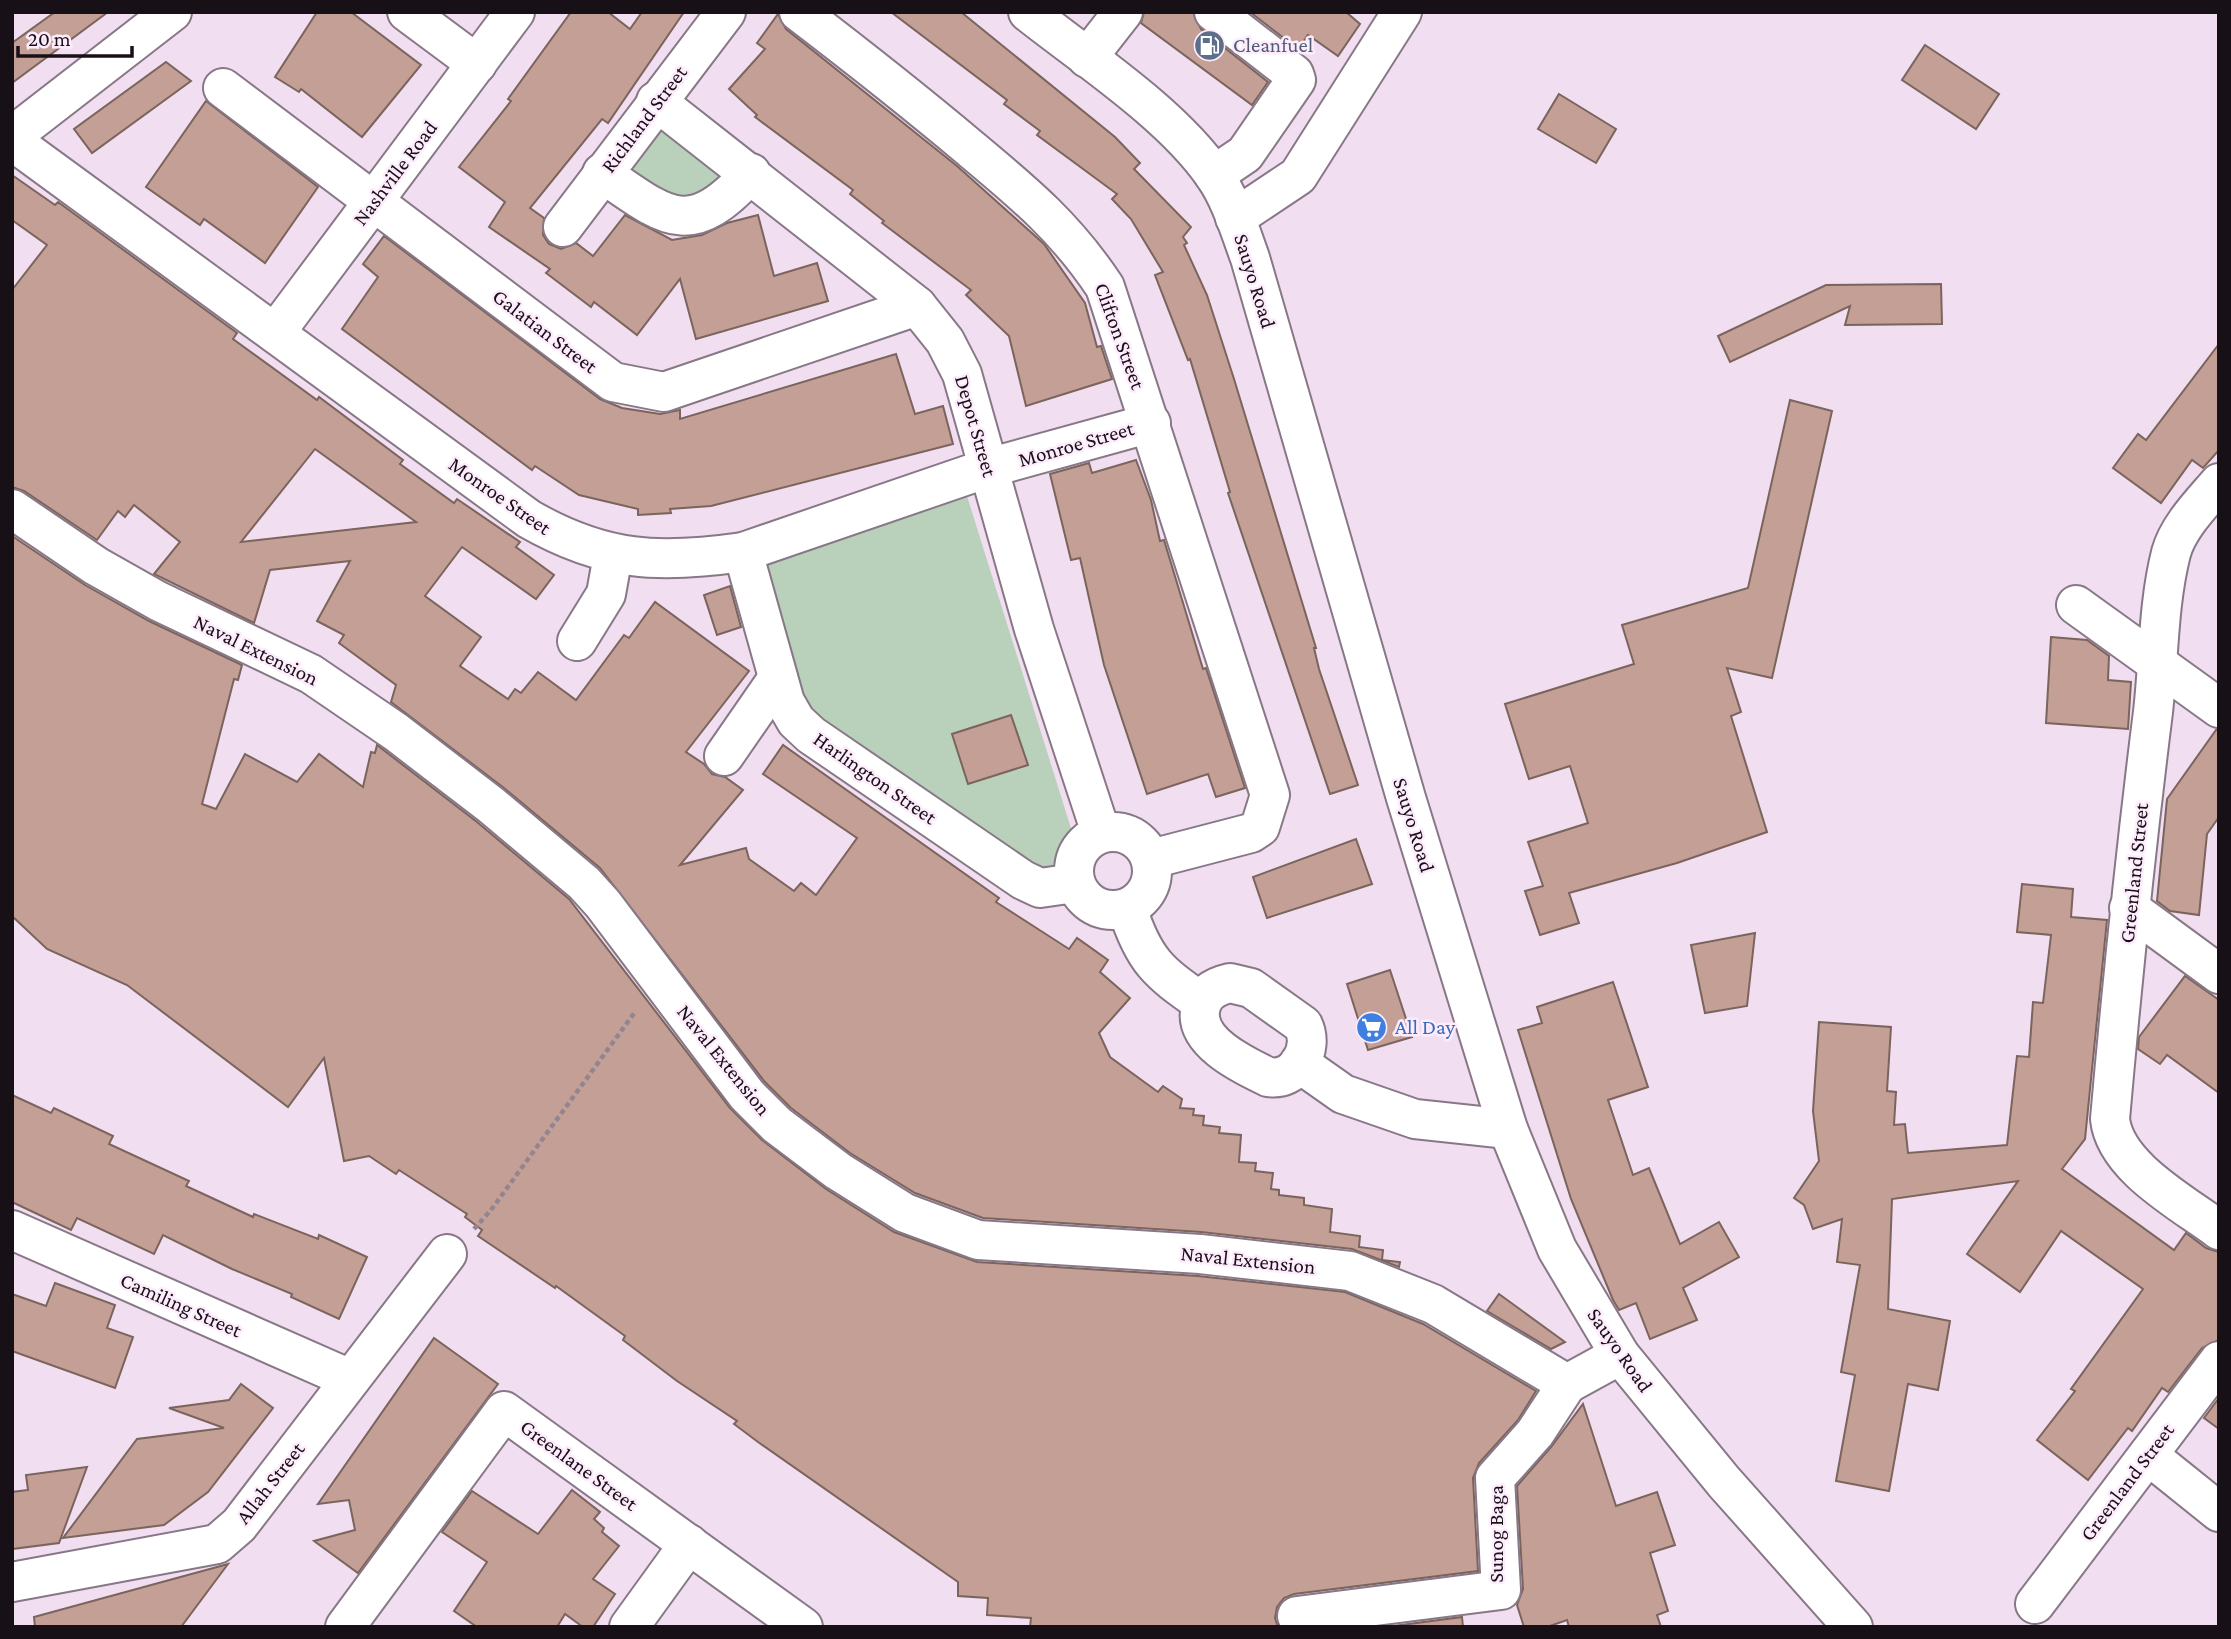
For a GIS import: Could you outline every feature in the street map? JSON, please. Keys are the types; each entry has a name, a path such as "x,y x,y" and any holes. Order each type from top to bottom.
{"street":[{"path":"12,139 172,12"},
{"path":"407,12 477,64"},
{"name":"Nashville Road","path":"275,333 515,12"},
{"name":"Richland Street","path":"563,227 726,12"},
{"name":"Clifton Street","path":"799,12 906,94 1049,215 1079,247 1105,287 1270,795 1266,816 1260,827 1251,833 1150,859"},
{"name":"Sauyo Road","path":"1028,12 1174,131 1214,175 1236,218 1250,258 1371,681 1508,1129 1557,1249 1620,1355 1715,1472 1853,1627"},
{"path":"1087,58 1123,12"},
{"path":"1214,12 1294,74 1296,80 1245,154 1214,175"},
{"path":"1236,218 1298,176 1402,12"},
{"name":"Galatian Street","path":"223,88 613,382 664,392 917,306"},
{"name":"Depot Street","path":"656,101 917,306 945,341 962,374 1034,629 1101,833"},
{"name":"Monroe Street","path":"12,139 529,520 567,540 613,555 700,558 743,552 988,468 1151,423"},
{"path":"603,173 653,208 673,216 692,216 714,208 751,173"},
{"name":"Greenland Street","path":"2219,483 2192,515 2172,551 2164,597 2159,665 2129,908 2110,1119 2111,1134 2120,1150 2135,1166 2219,1230"},
{"name":"Naval Extension","path":"12,509 96,566 158,601 311,674 396,732 584,883 661,978 747,1095 777,1125 838,1171 905,1213 978,1240 1200,1254 1350,1271 1433,1304 1567,1384"},
{"name":"Harlington Street","path":"743,552 785,702 796,721 811,735 1023,880 1040,888 1075,883"},
{"path":"577,640 606,594 613,555"},
{"path":"2077,605 2219,708"},
{"path":"724,756 778,678"},
{"path":"1101,833 1131,836 1150,859 1152,874 1149,888 1140,901 1127,908 1111,911 1096,907 1083,897 1075,883 1075,859 1081,848 1101,833"},
{"path":"1127,908 1144,953 1160,974 1201,1002"},
{"path":"2129,908 2219,974"},
{"path":"1240,983 1251,988 1303,1025 1308,1034 1308,1045 1299,1063 1290,1075 1279,1079 1256,1071 1208,1039 1201,1028 1201,1002 1209,991 1221,985 1240,983"},
{"path":"1299,1063 1343,1094 1415,1119 1508,1129"},
{"name":"Camiling Street","path":"12,1230 350,1379"},
{"name":"Allah Street","path":"12,1582 216,1544 239,1525 447,1254"},
{"path":"1567,1384 1620,1355"},
{"name":"Greenland Street","path":"2035,1604 2219,1361"},
{"name":"Sunog Baga","path":"1297,1616 1501,1590 1495,1478 1535,1433 1567,1384"},
{"name":"Greenlane Street","path":"345,1627 504,1410 803,1627"},
{"path":"2148,1455 2219,1512"},
{"path":"629,1627 689,1545"}],"path":[{"path":"447,1254 491,1210 661,978"}],"green space":[{"path":"663,123 721,166 723,180 706,191 677,197 661,193 628,169"},
{"path":"967,496 1074,838 1062,860 1047,873 811,720 764,561"}],"building":[{"path":"55,12 108,12 12,83 12,43"},
{"path":"317,12 351,12 421,65 362,137 301,89 299,92 275,77"},
{"path":"571,12 608,12 630,29 642,12 684,12 608,123 602,119 530,208 544,218 543,235 549,244 561,249 576,243 593,256 625,215 672,240 702,235 727,223 758,215 774,276 817,263 828,301 696,339 680,279 637,335 594,302 591,307 546,273 550,269 489,227 505,202 459,167 511,101 508,99"},
{"path":"891,12 961,12 1115,137 1140,163 1134,169 1191,227 1183,237 1187,243 1184,245 1207,295 1316,648 1319,669 1358,785 1330,794 1228,493 1230,492 1190,359 1188,360 1155,275 1163,272 1131,219 1112,199 1117,194 1037,135 1040,131 1004,104 1007,100"},
{"name":"Cleanfuel","path":"1144,12 1193,12 1201,29 1268,82 1252,105 1141,23"},
{"path":"1250,12 1346,12 1360,24 1338,56 1308,35 1298,49"},
{"path":"778,14 786,29 957,166 1044,244 1085,303 1097,347 1101,346 1112,379 1026,406 1009,336 966,295 971,290 882,223 884,221 850,194 853,190 755,117 757,115 729,89 765,49 757,43"},
{"path":"1925,45 1999,94 1976,129 1902,80"},
{"path":"166,62 191,81 92,153 74,129"},
{"path":"1559,94 1616,129 1596,163 1538,129"},
{"path":"206,101 318,187 265,263 204,219 200,225 146,187"},
{"path":"12,175 55,205 58,202 237,333 233,339 317,400 319,397 403,460 400,464 454,503 457,499 520,542 516,547 554,575 536,599 462,547 425,596 481,637 460,666 508,699 515,689 521,693 538,672 576,700 624,635 629,638 655,602 749,671 686,752 704,764 712,774 725,777 743,790 680,865 746,848 749,859 794,891 801,883 816,895 857,838 763,774 783,745 999,898 996,902 1069,949 1077,938 1108,960 1100,972 1130,998 1099,1033 1110,1057 1158,1092 1163,1086 1182,1099 1180,1108 1194,1109 1193,1115 1204,1116 1203,1125 1220,1127 1219,1133 1241,1135 1239,1162 1256,1163 1255,1171 1273,1173 1271,1189 1279,1190 1279,1195 1304,1198 1304,1205 1332,1209 1330,1232 1360,1236 1359,1247 1383,1250 1382,1260 1400,1262 1399,1267 1352,1249 1201,1232 983,1218 915,1193 850,1153 791,1108 764,1081 600,868 504,788 391,702 396,685 339,643 344,635 317,621 350,561 270,570 254,623 154,574 180,542 134,505 125,517 118,511 97,540 24,491 12,487 12,290 47,245 12,220","holes":["315,449 416,522 241,542"]},
{"path":"384,236 600,399 622,408 660,414 680,410 680,419 896,354 915,414 943,406 953,444 711,506 670,509 671,513 638,515 638,509 579,495 535,466 532,470 342,329 378,277 363,264"},
{"path":"1941,284 1942,324 1845,325 1850,306 1730,362 1718,336 1826,285"},
{"path":"2219,344 2219,450 2203,468 2192,460 2161,503 2113,468 2138,434 2146,440"},
{"path":"1790,400 1832,411 1772,678 1727,668 1741,712 1731,716 1767,832 1677,863 1569,893 1579,923 1540,935 1525,891 1543,886 1528,842 1588,823 1570,766 1529,779 1505,704 1634,664 1622,625 1748,588"},
{"path":"1136,460 1151,500 1160,541 1164,540 1203,669 1206,668 1245,788 1216,797 1208,774 1147,794 1104,665 1080,558 1071,560 1050,474 1089,463 1092,473"},
{"path":"12,536 85,585 149,621 242,665 238,680 234,679 202,804 216,809 245,754 297,782 319,754 363,787 371,752 375,753 377,745 477,822 569,899 730,1108 762,1140 826,1189 894,1232 977,1262 1198,1276 1345,1292 1423,1324 1536,1391 1518,1420 1479,1463 1473,1478 1478,1571 1294,1594 1284,1598 1277,1607 1275,1618 1278,1627 1030,1627 1031,1618 987,1615 988,1598 958,1596 958,1582 758,1442 734,1424 737,1421 677,1381 623,1340 625,1336 556,1286 555,1288 478,1236 482,1230 465,1217 467,1214 399,1170 396,1174 369,1156 344,1161 324,1058 288,1107 127,985 47,949 12,916"},
{"path":"730,586 741,627 717,635 704,595"},
{"path":"2051,637 2087,640 2109,656 2108,680 2131,682 2128,729 2046,723"},
{"path":"1011,715 1028,765 968,784 952,734"},
{"path":"2216,730 2219,730 2219,817 2207,834 2199,915 2170,911 2157,901 2167,799"},
{"path":"1356,839 1372,884 1267,918 1253,877"},
{"path":"2022,884 2073,889 2071,917 2107,920 2085,1139 2062,1169 2174,1250 2186,1233 2206,1248 2219,1252 2219,1340 2202,1348 2168,1392 2162,1388 2132,1431 2128,1428 2088,1480 2037,1440 2075,1391 2071,1389 2143,1289 2061,1231 2020,1292 1967,1254 2018,1181 1892,1199 1888,1309 1950,1321 1938,1390 1908,1384 1889,1491 1836,1481 1855,1375 1841,1372 1860,1265 1837,1262 1842,1219 1813,1229 1804,1205 1794,1198 1819,1161 1813,1111 1819,1022 1891,1027 1887,1091 1896,1092 1894,1125 1905,1124 1908,1153 2007,1145 2017,1056 2029,1057 2033,1002 2043,1003 2051,935 2017,932"},
{"path":"1755,933 1747,1006 1705,1013 1691,945"},
{"path":"1390,970 1412,1037 1368,1050 1347,984"},
{"path":"2185,976 2219,1000 2219,1093 2167,1055 2160,1064 2138,1049 2139,1037"},
{"path":"1613,982 1648,1087 1608,1100 1633,1175 1649,1168 1680,1244 1719,1222 1739,1257 1683,1288 1697,1320 1650,1339 1636,1303 1619,1310 1613,1300 1571,1199 1518,1030 1542,1023 1537,1007"},
{"path":"12,1095 51,1113 54,1108 113,1136 109,1144 189,1181 186,1186 253,1217 254,1214 318,1239 319,1235 367,1257 339,1319 291,1297 292,1294 232,1269 163,1235 154,1254 77,1218 71,1230 12,1202"},
{"path":"55,1283 115,1305 107,1328 133,1337 115,1388 12,1351 12,1294 46,1306"},
{"path":"1499,1294 1565,1342 1551,1349 1487,1311"},
{"path":"434,1338 498,1384 358,1573 314,1541 355,1530 349,1500 318,1504"},
{"path":"241,1384 273,1408 208,1492 164,1525 63,1538 137,1439 224,1428 169,1408 229,1400"},
{"path":"2219,1398 2219,1429 2204,1418"},
{"path":"1583,1404 1616,1506 1657,1492 1675,1545 1650,1553 1668,1611 1657,1615 1661,1627 1569,1627 1567,1620 1547,1627 1524,1627 1517,1605 1523,1589 1517,1486"},
{"path":"87,1467 59,1543 12,1549 12,1492 28,1490 26,1475"},
{"path":"572,1490 600,1512 594,1519 604,1528 602,1532 619,1546 593,1579 615,1594 593,1627 583,1627 565,1614 557,1627 477,1627 454,1611 487,1562 442,1532 472,1491 538,1534"},
{"path":"228,1564 181,1627 35,1627 34,1617"},
{"path":"1462,1617 1463,1627 1386,1627"}],"place":[{"name":"Cleanfuel","path":"1210,45"},
{"name":"All Day","path":"1372,1027"}]}
